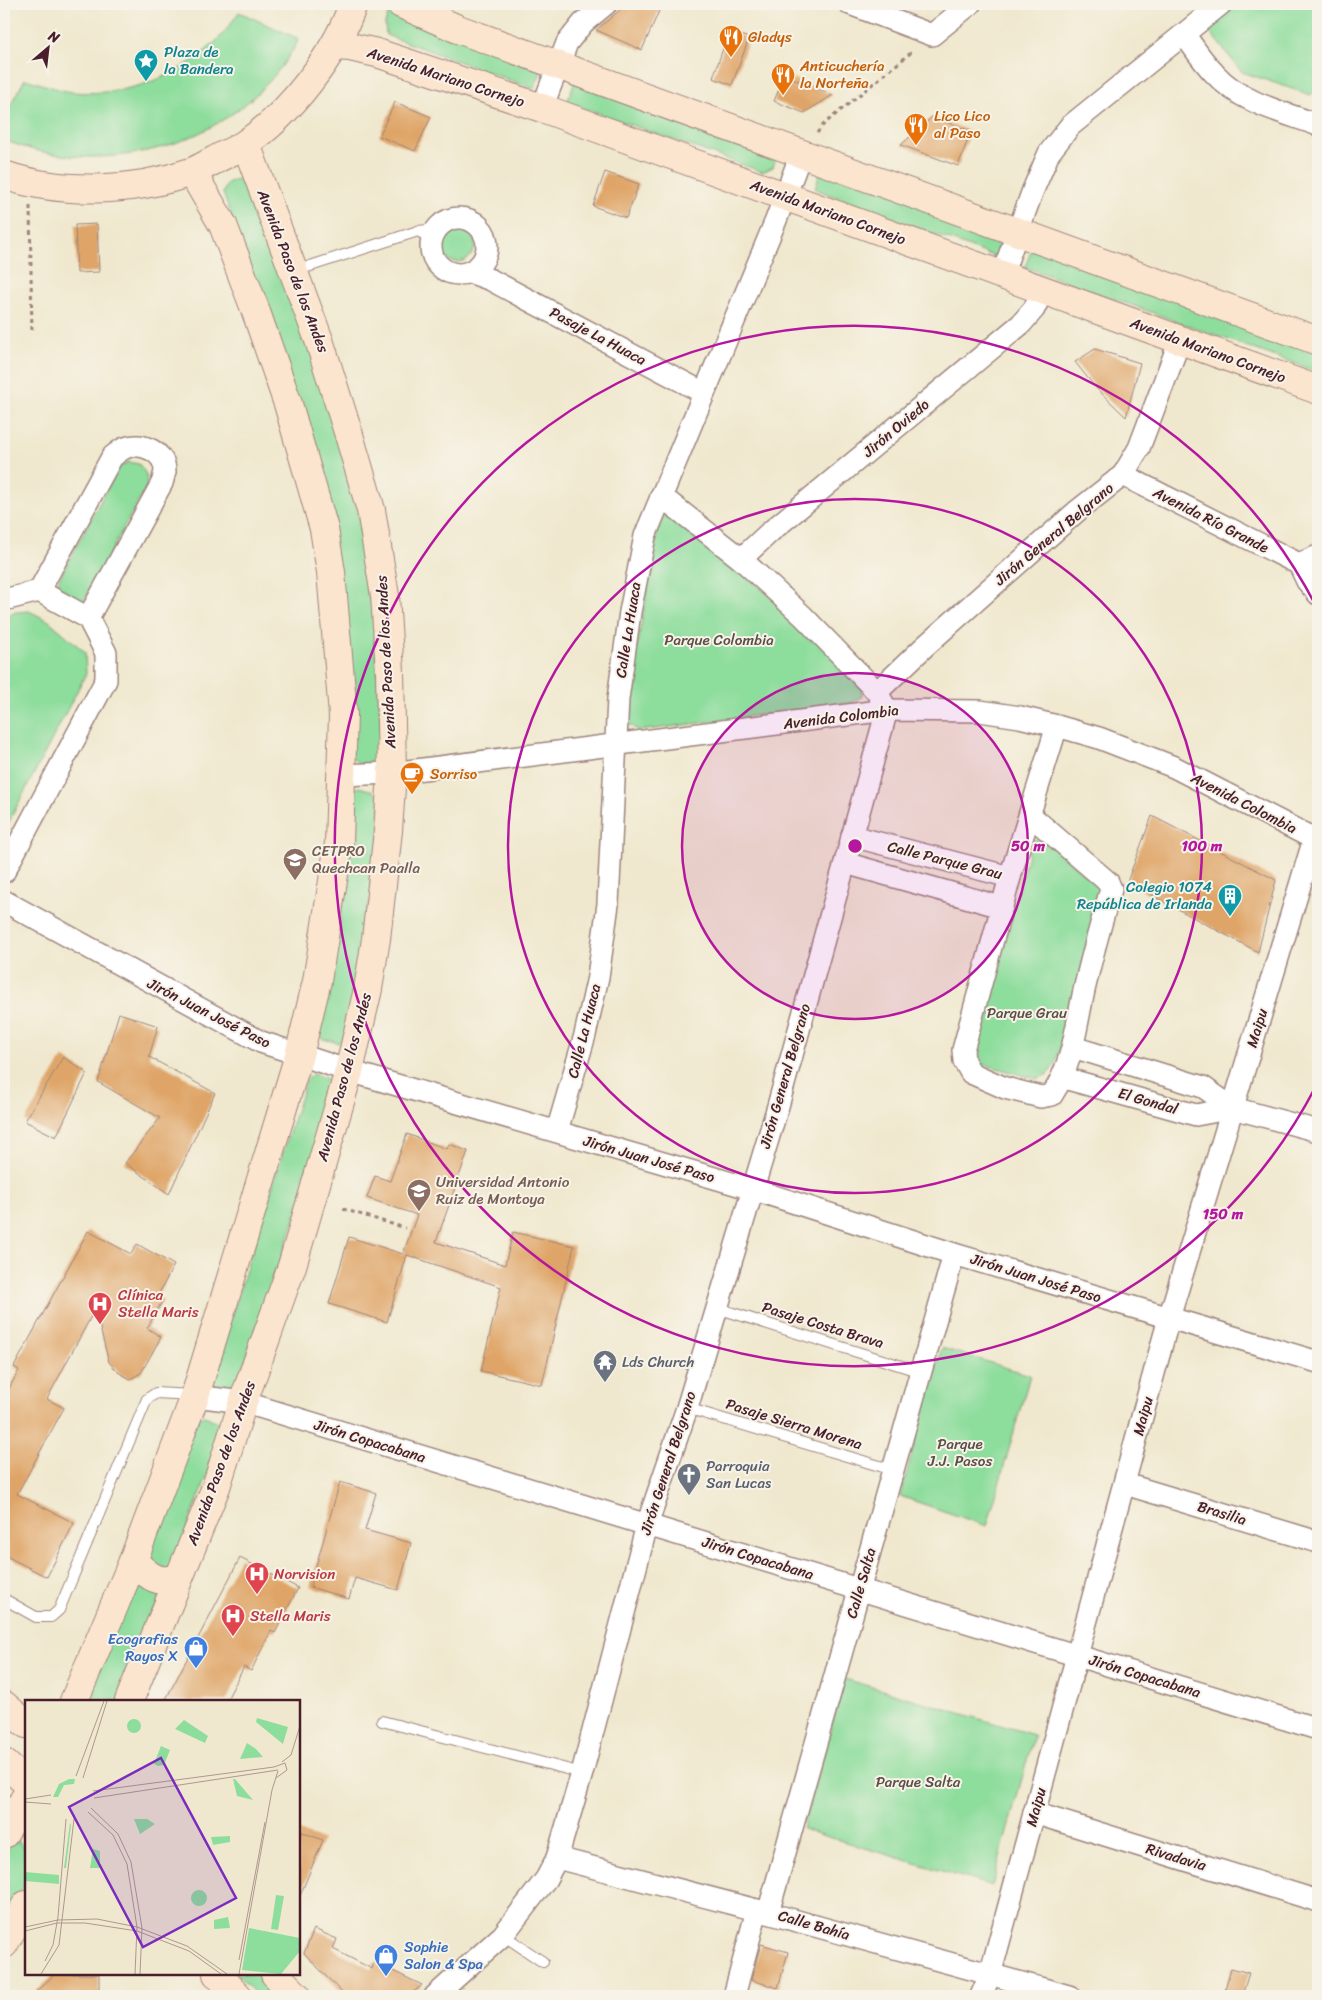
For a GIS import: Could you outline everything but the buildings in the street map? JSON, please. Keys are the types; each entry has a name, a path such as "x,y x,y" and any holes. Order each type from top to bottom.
{"street":[{"path":"4,175 27,183 84,189 143,184 192,172 246,144 279,116 310,81 334,46 353,4"},
{"path":"401,4 458,29 558,66 1318,341"},
{"path":"542,108 567,43 583,23 606,4"},
{"path":"850,4 932,34 966,5"},
{"path":"1002,275 1049,153 1070,126 1221,4"},
{"path":"1184,34 1216,76 1231,89 1252,101 1318,125"},
{"name":"Avenida Mariano Cornejo","path":"334,46 350,47 377,53 542,108 1318,390"},
{"name":"Avenida Paso de los Andes","path":"129,1700 216,1487 243,1402 292,1266 349,1071 368,989 376,939 388,831 392,773 390,672 385,596 371,510 331,374 246,144"},
{"name":"Calle La Huaca","path":"557,1131 585,1036 599,968 608,904 614,746 618,699 634,589 645,536 801,154"},
{"path":"74,1700 133,1561 196,1396 299,1055 317,981 339,843 343,715 332,572 324,529 288,404 255,309 223,225 192,172"},
{"path":"485,258 469,272 454,273 441,266 433,254 429,233 451,219 462,218 472,221 486,237 487,248 485,258 491,280"},
{"name":"Pasaje La Huaca","path":"469,272 491,280 704,393"},
{"name":"Jirón Oviedo","path":"741,559 770,532 1021,324 1034,310 1043,290"},
{"name":"Jirón General Belgrano","path":"435,1996 503,1935 546,1878 557,1858 582,1773 648,1525 686,1408 778,1106 852,836 882,701 924,647 1076,512 1123,475 1139,448 1180,340"},
{"path":"39,591 112,457 125,448 138,445 150,448 161,459 165,471 162,483 88,618"},
{"name":"Avenida Río Grande","path":"1123,475 1308,560 1307,581 1318,594"},
{"path":"661,496 741,559 803,616 882,701"},
{"path":"4,600 39,591 88,618 106,653 106,680 4,872"},
{"name":"Avenida Colombia","path":"341,775 392,773 614,746 882,701 1020,717 1099,738 1174,767 1316,840"},
{"path":"1030,815 1108,882 1111,890 1086,983 1073,1047 1064,1078 1052,1095 1041,1098 1005,1088 971,1073 964,1061 963,1050 1001,907 1057,726"},
{"name":"Calle Parque Grau","path":"852,836 1010,877"},
{"name":"Maipu","path":"981,1996 990,1975 1170,1318 1316,840"},
{"name":"Calle Parque Grau","path":"845,863 1001,907"},
{"name":"Jirón Juan José Paso","path":"4,901 261,1042 349,1071 752,1189 954,1254 1318,1362"},
{"name":"El Gondal","path":"1073,1047 1203,1087 1234,1108 1318,1131"},
{"name":"El Gondal","path":"1064,1078 1196,1115 1234,1108"},
{"name":"Calle Salta","path":"734,1996 762,1911 859,1589 954,1254"},
{"name":"Jirón Copacabana","path":"196,1396 243,1402 1318,1729"},
{"name":"Brasilia","path":"1126,1484 1318,1542"},
{"path":"133,1561 154,1578 168,1582 179,1577"},
{"path":"4,1705 25,1723"},
{"path":"4,1763 25,1781"},
{"path":"4,1834 25,1798"},
{"name":"Rivadavia","path":"1034,1813 1318,1901"},
{"name":"Calle Bahía","path":"557,1858 762,1911 1070,1996"},
{"path":"4,1944 25,1907"},
{"path":"218,1975 238,1996"},
{"path":"276,1975 296,1996"}],"lane":[{"path":"294,271 429,233"},
{"name":"Pasaje Costa Brava","path":"717,1308 921,1372"},
{"path":"4,1599 41,1618 51,1617 59,1610 147,1399 156,1393 196,1396"},
{"name":"Pasaje Sierra Morena","path":"686,1408 893,1470"},
{"path":"382,1721 582,1773"},
{"path":"503,1935 543,1962"}],"path":[{"path":"824,124 932,34"},
{"path":"30,203 32,334"},
{"path":"343,1209 404,1228"}],"green space":[{"path":"1238,4 1318,4 1318,89 1310,95 1242,72 1208,30"},
{"path":"389,11 548,55 534,89 386,35 385,24"},
{"path":"239,12 299,39 275,75 244,105 209,128 170,145 129,154 87,157 45,152 4,140 4,117 25,79 73,92 93,93 134,87 172,73 190,62 221,36"},
{"path":"579,70 778,151 773,167 763,172 567,102"},
{"path":"825,158 1014,226 1004,260 815,189"},
{"path":"240,178 246,181 319,367 371,562 383,757 376,763 359,764 351,756 289,375 223,193 227,183"},
{"path":"457,226 464,227 470,231 474,237 474,251 470,257 464,261 457,262 450,261 444,257 440,251 439,244 440,237 444,231 450,227"},
{"path":"1037,236 1318,339 1318,372 1025,267"},
{"path":"128,462 139,464 146,474 147,486 83,602 56,585 118,468"},
{"name":"Parque Colombia","path":"677,513 864,680 861,698 852,703 639,731 630,725 625,716 660,517"},
{"path":"29,611 49,621 85,652 86,674 4,831 4,616 16,612"},
{"path":"359,787 373,791 380,799 380,833 348,1034 339,1043 323,1039 318,1029 333,968 339,931 345,879 351,792"},
{"name":"Parque Grau","path":"1044,839 1102,890 1056,1062 1048,1074 1037,1079 982,1064 976,1056 976,1043 1032,840"},
{"path":"313,1074 330,1080 333,1087 295,1219 234,1393 210,1384 306,1080"},
{"name":"Parque J.J. Pasos","path":"942,1348 1030,1375 987,1526 900,1496"},
{"path":"205,1416 222,1424 225,1430 120,1700 84,1700 197,1419"},
{"name":"Parque Salta","path":"845,1679 1034,1735 992,1886 802,1829"},
{"path":"14,1837 25,1849 25,1885 4,1922 4,1856"},
{"path":"237,1975 257,1975 277,1996 258,1996"}],"place":[{"name":"Gladys","path":"731,58"},
{"name":"Plaza de la Bandera","path":"146,82"},
{"name":"Anticuchería la Norteña","path":"783,96"},
{"name":"Lico Lico al Paso","path":"916,146"},
{"name":"Sorriso","path":"412,795"},
{"name":"CETPRO Quechcan Paalla","path":"295,881"},
{"name":"Colegio 1074 República de Irlanda","path":"1230,917"},
{"name":"Universidad Antonio Ruiz de Montoya","path":"419,1212"},
{"name":"Clínica Stella Maris","path":"100,1325"},
{"name":"Lds Church","path":"605,1383"},
{"name":"Parroquia San Lucas","path":"689,1496"},
{"name":"Norvision","path":"257,1595"},
{"name":"Stella Maris","path":"233,1637"},
{"name":"Ecografias Rayos X","path":"196,1669"},
{"name":"Sophie Salon & Spa","path":"386,1977"}]}
